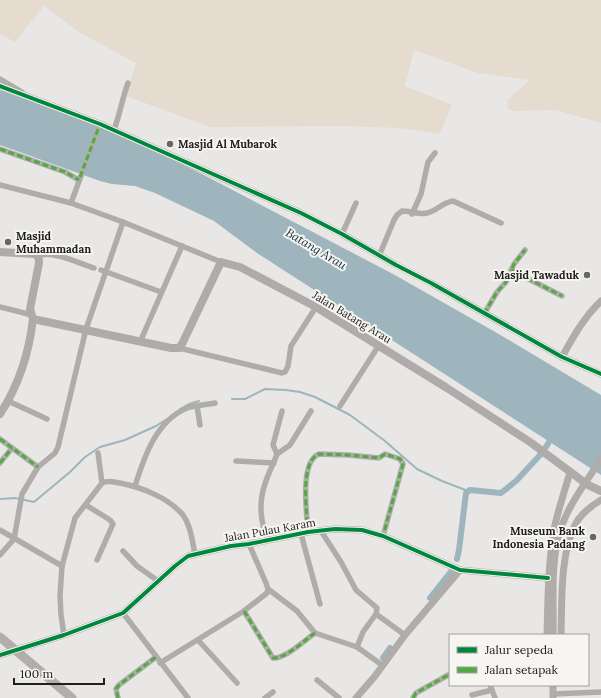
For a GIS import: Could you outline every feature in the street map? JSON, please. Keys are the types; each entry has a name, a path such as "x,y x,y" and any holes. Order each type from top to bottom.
{"main road":[{"path":"0,252 34,254 38,256 39,259 30,309 32,317 31,335 23,367 3,407"},
{"name":"Jalan Batang Arau","path":"221,262 240,267 316,306 530,442 588,485 601,491"},
{"path":"32,317 140,342 170,348 179,348 221,262"},
{"path":"0,637 72,698"}],"street":[{"path":"0,79 17,88 24,95"},
{"path":"114,130 128,83"},
{"path":"0,86 114,130 243,187 342,234 562,357 601,374"},
{"path":"71,203 100,125"},
{"path":"0,149 65,172 79,179"},
{"path":"412,214 421,194 428,162 435,153"},
{"name":"Jalan Batang Arau","path":"0,185 71,203 123,222 221,262"},
{"path":"379,256 397,216 402,211 412,214 429,213 448,202 453,202 501,223"},
{"path":"342,234 356,203"},
{"path":"0,555 14,540 22,494 38,467 55,453 58,447 86,329 103,271 123,222"},
{"path":"140,342 182,246"},
{"path":"484,314 497,292 506,282 511,270 525,250"},
{"path":"38,256 43,254 52,254 94,268"},
{"path":"511,270 562,296"},
{"path":"103,271 161,292"},
{"path":"562,357 582,323 589,313 601,301"},
{"path":"179,348 282,373 285,372 288,366 293,343 316,306"},
{"path":"0,307 32,317"},
{"path":"340,406 379,345"},
{"path":"135,486 147,451 160,431 168,422 176,415 189,408 215,403"},
{"path":"197,406 200,425"},
{"path":"3,407 47,419"},
{"path":"277,454 273,445 282,411"},
{"path":"267,540 261,521 261,497 265,484 277,454 290,445 311,411"},
{"path":"0,439 38,467"},
{"path":"0,463 12,448"},
{"path":"98,453 102,484"},
{"path":"308,532 306,496 307,474 311,462 315,456 319,454 379,458 385,454 400,458 403,464 383,536"},
{"path":"553,634 554,565 556,545 560,529 571,507 601,459"},
{"path":"236,461 274,463"},
{"path":"547,634 548,578 554,532 570,472"},
{"path":"64,635 60,614 62,566 75,518 102,484 108,481 135,486 149,491 179,510 187,523 195,554"},
{"path":"561,634 564,564 569,543 575,525 580,517 593,504 601,500"},
{"path":"86,505 110,520 113,524 97,560"},
{"path":"0,530 14,540 62,566"},
{"path":"321,530 356,590 377,608 376,614 363,632 357,647"},
{"name":"Jalan Pulau Karam","path":"0,654 64,635 123,613 184,558 231,546 321,530 362,530 383,536 460,570 548,578"},
{"path":"534,530 554,532"},
{"path":"301,534 320,604"},
{"path":"249,544 268,589 297,611 315,633 357,647 382,666"},
{"path":"124,551 137,566 158,581"},
{"path":"356,698 375,676 405,635 460,570"},
{"path":"160,663 244,611 264,597 268,589"},
{"path":"244,611 273,658 277,658 289,652 315,633"},
{"path":"123,613 188,698"},
{"path":"376,614 405,635"},
{"path":"198,640 237,683"},
{"path":"118,698 116,689 119,685 156,657"},
{"path":"413,698 416,693 449,675"},
{"path":"317,680 339,698"},
{"path":"472,695 491,688 495,698"},
{"path":"265,698 272,692"},
{"path":"553,696 601,692"}],"shaded area":[{"path":"0,0 601,0 601,123 556,110 513,111 508,108 507,100 530,80 478,73 414,50 405,86 452,105 440,134 400,128 339,126 210,127 126,96 136,63 82,34 44,6 15,42 0,34"}],"water":[{"name":"Batang Arau","path":"0,90 96,125 139,143 204,175 393,274 497,333 601,395 601,475 257,253 214,221 155,193 135,186 112,184 100,181 0,145"}],"waterway":[{"path":"232,399 245,399 265,389 300,392 315,397 350,415 385,441 417,469 468,491"},
{"path":"180,409 199,401"},
{"path":"0,499 15,498 34,502 70,472 85,457 100,447 125,440 156,426 167,419"},
{"path":"546,447 549,442"},
{"path":"457,559 466,493 470,490 501,493 516,481 541,454"},
{"path":"430,598 453,569"},
{"path":"383,658 390,648"}],"marked path":[{"path":"80,177 100,124"},
{"path":"0,149 65,172 79,180"},
{"path":"484,314 497,292 506,282 514,264 525,250"},
{"path":"511,270 562,296"},
{"path":"0,439 38,467"},
{"path":"0,463 12,448"},
{"path":"308,532 306,477 313,459 319,454 379,458 385,454 400,459 403,464 383,536"},
{"path":"244,611 273,658 283,656 315,633"},
{"path":"118,698 116,689 119,685 156,657"},
{"path":"413,698 416,693 449,675"}],"cycle path":[{"path":"0,86 100,124 301,213 431,283 562,357 601,374"},
{"path":"0,655 64,635 123,613 188,556 231,546 249,544 308,532 335,529 362,530 383,536 460,570 548,578"}],"place":[{"name":"Masjid Al Mubarok","path":"170,144"},
{"name":"Masjid Muhammadan","path":"8,242"},
{"name":"Masjid Tawaduk","path":"587,275"},
{"name":"Museum Bank Indonesia Padang","path":"593,537"}]}
